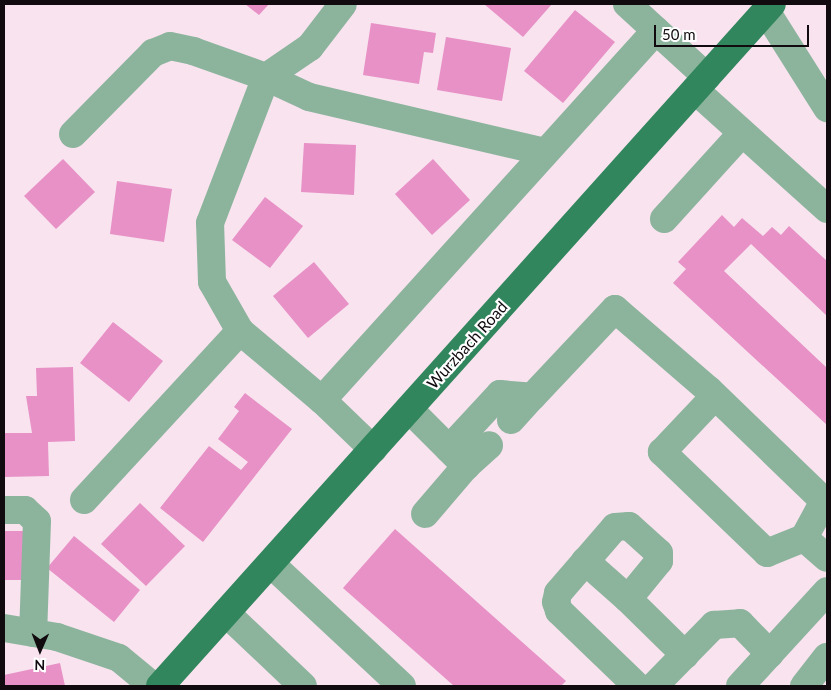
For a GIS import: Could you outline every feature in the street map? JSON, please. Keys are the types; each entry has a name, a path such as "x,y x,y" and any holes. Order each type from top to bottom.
{"main road":[{"name":"Wurzbach Road","path":"160,686 769,7"}],"street":[{"path":"343,4 310,48 266,77 210,223 212,282 240,332 322,400 373,450"},
{"path":"627,4 656,30 742,133 827,210"},
{"path":"769,7 827,108"},
{"path":"322,400 656,30"},
{"path":"73,134 133,70 153,53 170,46 227,61 310,96 545,152"},
{"path":"664,219 742,133"},
{"path":"511,420 615,309 715,396 824,501 804,538 767,553 662,452 715,396"},
{"path":"84,500 240,332"},
{"path":"425,514 458,458 500,394 532,397"},
{"path":"409,409 458,458"},
{"path":"458,458 489,445"},
{"path":"4,510 25,510 37,521 34,633"},
{"path":"628,600 659,561 652,545 629,526 615,528 558,593 559,611 637,686"},
{"path":"804,538 827,558"},
{"path":"585,561 685,655"},
{"path":"271,564 402,686"},
{"path":"740,686 770,654 822,608"},
{"path":"226,613 303,686"},
{"path":"654,686 714,625 740,623 770,654"},
{"path":"4,628 34,633 119,658 153,686"},
{"path":"804,686 827,657"}],"building":[{"path":"245,4 269,4 259,15"},
{"path":"484,4 552,4 523,37"},
{"path":"575,10 615,42 563,103 524,71"},
{"path":"371,23 436,33 433,53 424,52 419,84 363,75"},
{"path":"446,37 511,48 502,101 437,90"},
{"path":"304,143 356,145 354,195 301,192"},
{"path":"63,159 95,192 56,229 24,196"},
{"path":"433,159 470,200 432,235 395,194"},
{"path":"117,181 172,189 164,242 110,234"},
{"path":"265,197 303,226 270,268 232,240"},
{"path":"722,215 734,227 742,218 763,236 772,227 781,235 789,226 827,261 827,316 751,244 724,271 827,368 827,425 673,283 686,269 678,262"},
{"path":"314,262 349,304 308,338 273,296"},
{"path":"113,322 163,361 129,402 80,363"},
{"path":"73,367 75,441 48,442 49,476 4,477 4,433 32,433 26,396 37,396 36,368"},
{"path":"245,393 292,429 203,542 160,508 209,446 241,470 248,462 218,439 239,411 234,407"},
{"path":"140,503 185,546 146,586 101,544"},
{"path":"395,529 566,681 561,686 454,686 343,588"},
{"path":"4,531 26,531 27,580 4,580"},
{"path":"74,536 140,590 114,622 47,568"},
{"path":"60,663 65,686 4,686 4,675"}]}
